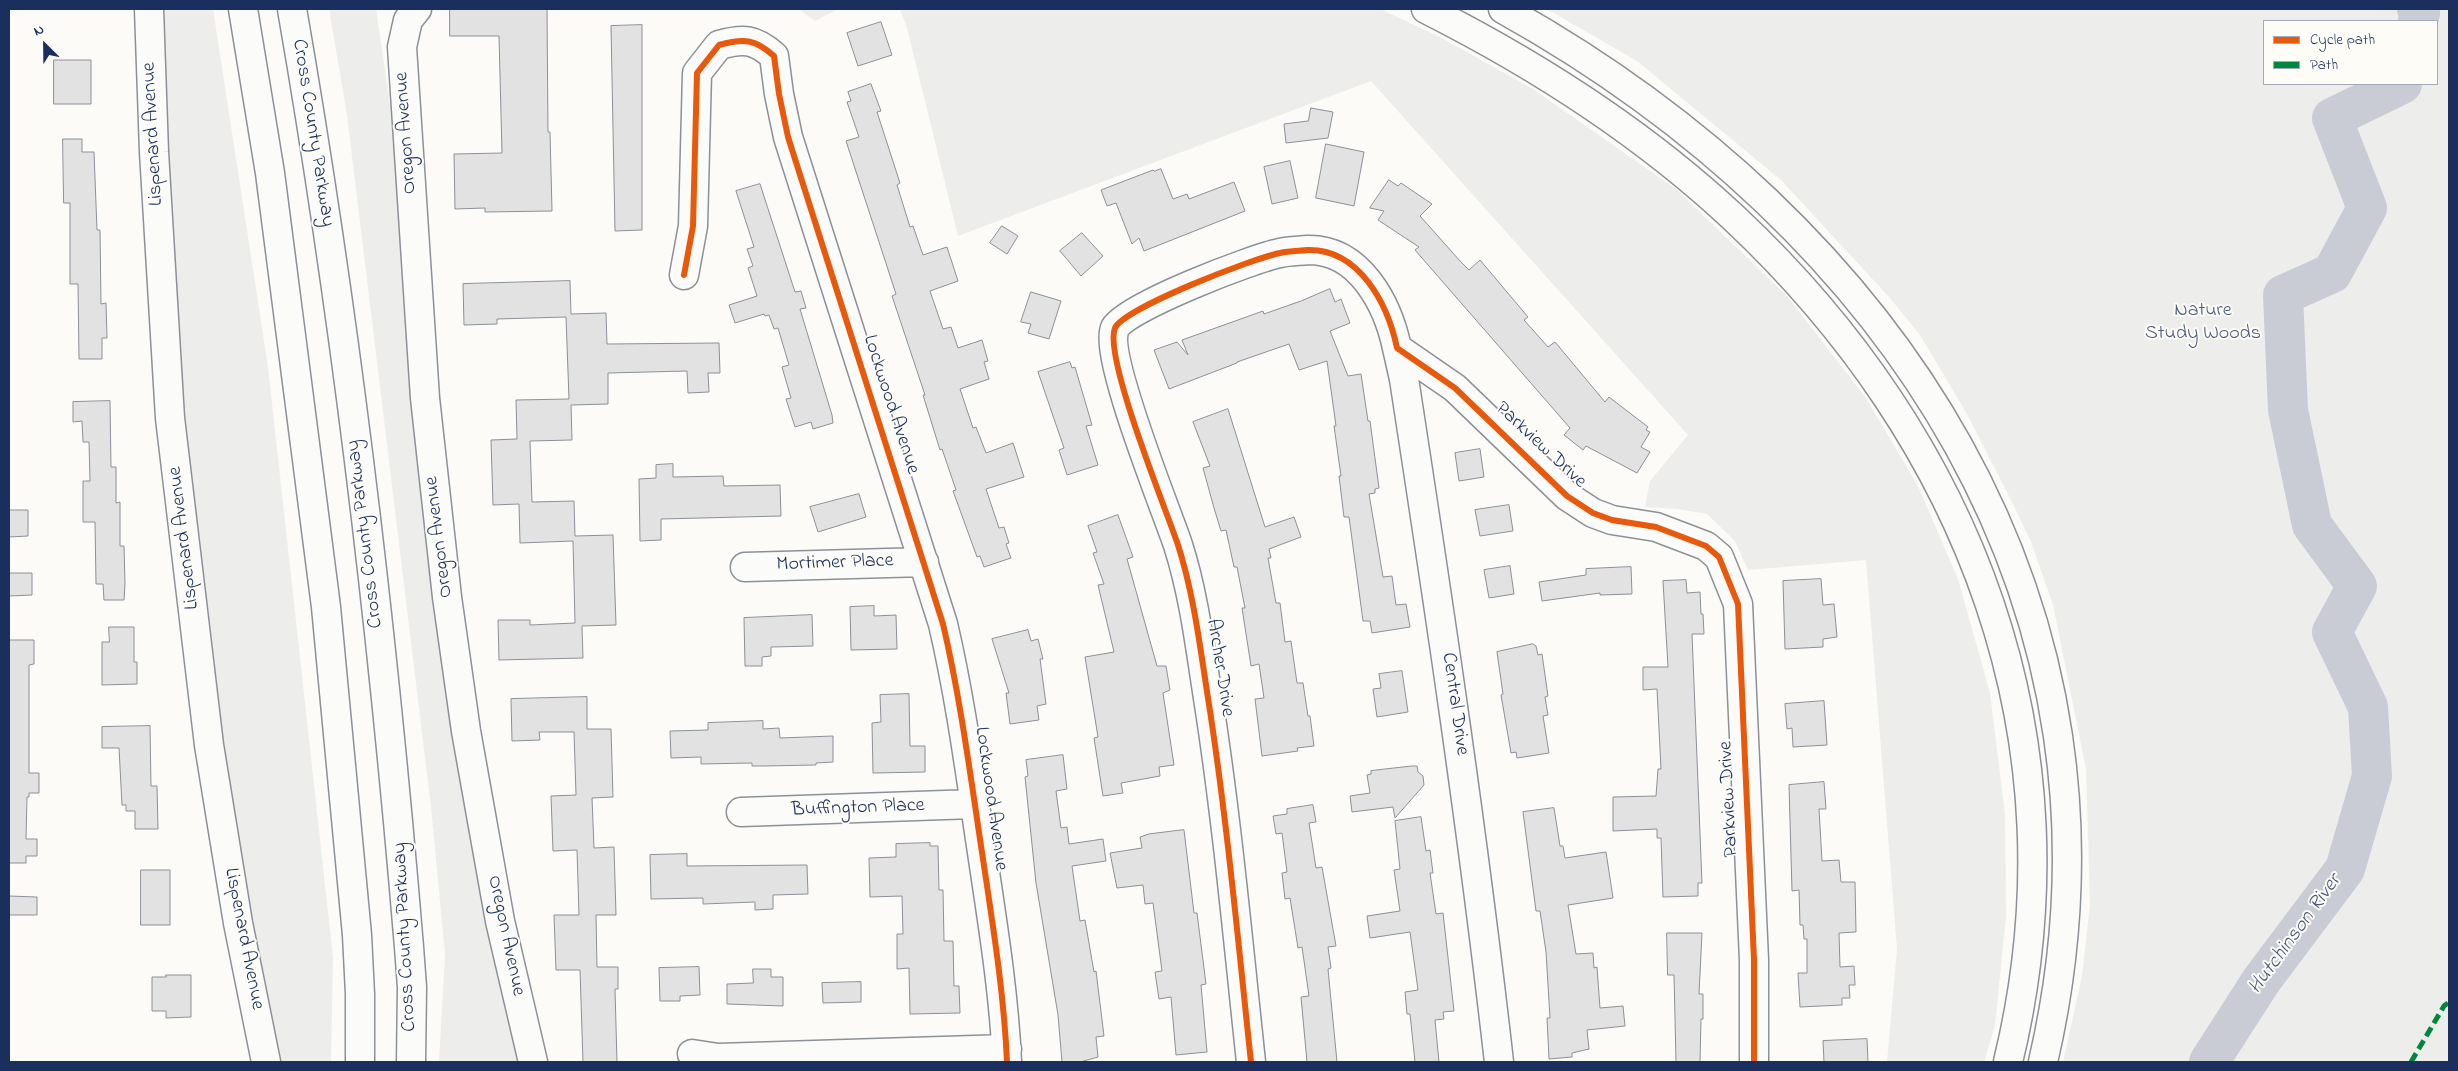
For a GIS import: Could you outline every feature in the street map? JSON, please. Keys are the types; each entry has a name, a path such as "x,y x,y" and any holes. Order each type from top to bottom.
{"main road":[{"name":"Lispenard Avenue","path":"149,9 154,152 170,418 209,746 238,923 266,1062"},
{"path":"243,9 270,173 326,607 357,935 360,994 360,1062"},
{"name":"Cross County Parkway","path":"292,9 332,262 377,621 409,948 412,987 411,1062"},
{"name":"Oregon Avenue","path":"417,9 408,20 402,47 426,407 447,597 466,731 500,921 533,1062"},
{"path":"1426,9 1504,50 1590,104 1642,141 1733,217 1794,279 1836,328 1879,384 1932,470 1974,556 1996,617 2015,692 2028,773 2032,838 2031,921 2019,1012 2008,1062"},
{"path":"1503,9 1606,70 1641,95 1712,151 1781,213 1839,275 1888,336 1932,400 1972,470 2001,532 2032,618 2052,695 2063,766 2068,861 2065,934 2054,1013 2043,1062"},
{"name":"Lockwood Avenue","path":"684,275 693,226 697,73 719,45 740,41 760,43 774,56 779,94 788,137 924,562 957,685 999,968 1007,1056"},
{"name":"Archer Drive","path":"1251,1062 1223,795 1191,592 1178,547 1126,399 1113,347 1113,332 1118,323 1146,306 1228,270 1280,253 1310,250 1327,252 1344,260 1361,272 1382,303 1393,328 1397,348"},
{"name":"Central Drive","path":"1397,348 1404,379 1459,741 1482,911 1499,1062"},
{"name":"Parkview Drive","path":"1397,348 1455,388 1567,496 1593,513 1612,520 1656,527 1706,546 1719,557 1738,604 1754,960 1754,1062"},
{"name":"Mortimer Place","path":"745,567 924,562"},
{"name":"Buffington Place","path":"741,812 974,804"},
{"path":"692,1054 718,1058 1007,1056"}],"green space":[{"path":"162,9 213,9 268,367 333,957 331,1062 281,1062 248,905 214,707 189,516 167,161"},
{"path":"329,9 376,9 396,145 408,366 442,656 464,803 493,956 520,1062 439,1062 445,954 431,807 347,115"},
{"path":"799,9 838,9 815,21"},
{"path":"900,9 1380,9 1440,37 1533,89 1676,189 1787,296 1866,398 1918,486 1958,579 1990,693 2005,814 2006,916 1995,1026 1984,1062 1887,1062 1897,949 1866,560 1748,570 1735,541 1707,514 1677,509 1645,507 1650,481 1688,435 1371,81 958,236 907,28"},
{"name":"Nature Study Woods","path":"1547,9 2449,9 2449,1062 2063,1062 2082,976 2090,904 2086,769 2053,605 2031,542 2014,506 1967,414 1920,335 1889,297 1781,180 1637,61"}],"building":[{"path":"450,9 547,9 548,132 550,132 552,211 485,212 485,208 455,209 454,154 502,153 499,36 450,36"},
{"path":"881,22 892,55 858,66 847,33"},
{"path":"642,25 642,230 615,231 611,26"},
{"path":"54,60 91,60 91,104 54,104"},
{"path":"871,84 881,111 877,112 900,183 897,185 910,227 913,226 923,255 947,247 958,281 930,291 943,329 951,327 958,348 982,340 988,361 984,362 989,379 960,389 973,428 976,427 986,453 1013,443 1024,477 986,489 999,528 1004,527 1009,543 1006,544 1011,558 984,567 980,556 977,557 953,491 956,490 942,449 940,450 923,395 925,395 892,296 896,294 846,141 859,137 847,102 851,101 848,92"},
{"path":"1311,108 1333,112 1328,138 1286,143 1284,124 1308,121"},
{"path":"63,139 82,139 82,152 94,152 97,230 100,230 101,304 106,303 107,338 102,338 102,359 79,359 78,284 70,284 70,203 64,203"},
{"path":"1326,144 1364,152 1354,206 1316,198"},
{"path":"1290,161 1298,198 1272,204 1264,167"},
{"path":"1161,169 1173,199 1187,194 1189,199 1234,182 1245,211 1144,251 1139,238 1132,244 1116,203 1107,206 1101,190 1153,170"},
{"path":"1389,180 1398,186 1401,183 1432,204 1420,216 1461,262 1469,270 1480,260 1528,317 1524,320 1548,347 1555,342 1605,402 1609,397 1648,427 1646,430 1650,432 1641,447 1650,452 1637,473 1586,446 1583,450 1564,435 1570,428 1415,250 1419,247 1378,220 1384,211 1370,208"},
{"path":"760,184 795,292 801,291 806,308 800,309 832,415 833,423 813,429 811,422 795,427 786,399 791,398 782,367 789,365 778,328 774,329 769,315 765,316 764,314 735,323 729,305 757,296 748,268 753,266 747,249 754,247 736,191"},
{"path":"1002,226 1018,236 1007,254 990,243"},
{"path":"1082,233 1103,256 1081,276 1060,251"},
{"path":"570,281 571,314 606,313 607,344 719,343 720,373 708,373 709,392 688,393 687,371 608,373 608,404 571,405 572,440 530,441 532,502 574,501 575,536 613,535 616,625 582,626 583,658 499,660 498,620 530,620 530,625 575,623 573,541 520,543 519,504 493,505 491,440 517,439 516,400 569,399 566,317 497,319 497,324 464,325 463,284"},
{"path":"1330,289 1335,302 1341,299 1350,323 1330,331 1348,376 1361,374 1368,421 1370,421 1379,488 1375,489 1375,493 1369,494 1383,577 1392,576 1396,605 1406,604 1410,627 1372,633 1370,621 1363,621 1349,517 1344,517 1334,426 1336,426 1327,361 1299,370 1289,344 1169,389 1154,350 1177,342 1188,355 1182,340 1263,311 1264,314"},
{"path":"1031,292 1061,301 1049,339 1028,333 1031,324 1021,322"},
{"path":"1070,362 1072,368 1075,367 1092,425 1086,426 1098,465 1067,475 1059,450 1064,448 1038,372"},
{"path":"110,401 111,467 116,467 116,503 120,502 120,546 124,546 124,600 104,600 103,584 96,584 95,522 83,522 83,481 90,481 89,442 83,442 82,421 73,422 73,402"},
{"path":"1228,409 1265,527 1294,517 1301,537 1269,549 1271,558 1268,558 1276,603 1280,603 1285,642 1291,641 1297,683 1303,683 1308,716 1310,716 1314,746 1297,748 1298,751 1262,756 1255,699 1264,698 1259,664 1251,666 1242,608 1245,608 1237,567 1234,567 1226,530 1221,531 1214,508 1203,468 1210,466 1193,422"},
{"path":"1480,449 1484,477 1459,481 1455,453"},
{"path":"673,464 673,477 723,476 724,486 780,485 781,516 661,519 661,540 640,541 639,479 656,478 656,465"},
{"path":"859,494 866,517 818,532 810,507"},
{"path":"1509,505 1513,531 1480,536 1475,510"},
{"path":"9,510 28,510 28,536 9,537"},
{"path":"1118,515 1133,557 1127,559 1157,666 1166,666 1170,690 1163,693 1174,765 1159,767 1160,776 1121,783 1123,793 1103,796 1094,738 1098,737 1085,657 1114,652 1098,585 1104,584 1093,553 1097,552 1088,526"},
{"path":"1510,566 1514,594 1489,598 1484,570"},
{"path":"1631,567 1632,594 1600,595 1600,593 1542,601 1539,582 1586,575 1586,569"},
{"path":"9,573 32,573 32,595 9,596"},
{"path":"1821,579 1823,605 1834,604 1837,637 1823,639 1823,647 1785,649 1783,581"},
{"path":"1686,580 1687,593 1700,592 1701,614 1703,614 1704,634 1692,634 1702,883 1698,883 1698,896 1663,897 1661,838 1657,838 1657,829 1613,831 1613,797 1656,796 1658,769 1661,769 1657,689 1643,690 1643,667 1668,667 1663,581"},
{"path":"874,606 874,616 896,615 897,649 851,650 850,607"},
{"path":"812,615 813,646 771,647 771,656 762,657 762,666 745,666 744,618"},
{"path":"109,627 134,627 134,662 137,662 137,684 102,685 102,642 109,642"},
{"path":"1028,630 1031,641 1038,639 1043,659 1040,659 1046,704 1037,706 1039,720 1010,724 1006,693 1009,693 992,639"},
{"path":"9,640 34,640 34,664 29,665 29,773 39,773 39,793 29,793 29,797 27,797 26,839 37,839 37,856 26,856 26,863 9,863"},
{"path":"1533,644 1536,646 1538,655 1542,654 1548,696 1545,697 1548,715 1543,716 1549,753 1517,758 1516,752 1511,753 1501,695 1503,694 1497,652"},
{"path":"1402,671 1408,712 1377,717 1373,689 1381,688 1379,674"},
{"path":"909,694 910,746 925,746 925,772 873,773 872,723 881,722 880,695"},
{"path":"587,697 587,729 611,729 613,797 592,798 594,848 614,847 616,915 596,915 597,967 618,967 618,989 615,989 617,1062 583,1062 580,970 556,970 554,915 579,915 577,850 553,851 551,796 576,795 574,732 539,732 540,740 512,741 511,699"},
{"path":"1824,701 1827,745 1793,747 1792,728 1787,729 1785,704"},
{"path":"763,721 763,729 779,728 780,738 833,736 833,762 816,763 816,765 752,766 752,763 701,764 701,757 671,758 670,731 708,730 708,723"},
{"path":"150,726 151,786 157,786 158,829 135,829 135,811 126,811 126,805 122,805 119,748 102,748 102,727"},
{"path":"1063,755 1067,789 1056,791 1061,828 1067,827 1069,844 1103,839 1106,861 1072,866 1080,921 1085,920 1094,972 1096,971 1104,1036 1096,1037 1098,1057 1080,1062 1062,1062 1058,1015 1036,883 1025,777 1028,776 1026,760"},
{"path":"1417,766 1418,772 1423,776 1424,785 1395,818 1393,807 1352,812 1350,796 1370,793 1367,775 1371,774 1371,771"},
{"path":"1824,782 1826,809 1819,809 1822,861 1839,860 1841,882 1855,882 1856,932 1839,933 1840,967 1854,966 1855,985 1849,985 1850,998 1842,998 1842,1005 1800,1007 1798,973 1807,973 1807,939 1804,939 1803,925 1800,925 1799,890 1792,891 1789,785"},
{"path":"1313,805 1316,822 1309,823 1316,868 1322,867 1336,946 1328,947 1331,968 1328,969 1337,1062 1307,1062 1301,997 1309,996 1302,947 1298,948 1290,898 1285,899 1282,873 1287,872 1282,833 1276,834 1273,816 1287,814 1287,809"},
{"path":"1554,808 1560,846 1563,846 1565,858 1606,852 1613,898 1568,905 1576,954 1593,953 1594,968 1597,967 1600,1008 1623,1006 1625,1026 1587,1030 1589,1049 1572,1053 1572,1057 1549,1059 1547,1018 1550,1018 1546,952 1540,911 1536,911 1523,812"},
{"path":"1421,817 1426,851 1430,850 1433,873 1430,873 1436,914 1443,913 1454,1011 1443,1012 1444,1019 1435,1020 1439,1062 1415,1062 1410,1014 1407,1014 1405,992 1418,990 1410,932 1370,938 1367,916 1400,911 1394,870 1400,869 1395,821"},
{"path":"1184,830 1194,913 1197,913 1206,984 1201,985 1207,1052 1176,1055 1171,997 1159,999 1155,972 1162,971 1153,903 1145,904 1143,885 1117,888 1110,853 1142,848 1140,837 1149,834"},
{"path":"930,843 930,846 938,846 939,890 943,890 944,941 953,941 954,986 959,986 960,1013 910,1014 909,968 897,969 897,934 903,934 902,896 870,897 869,858 896,857 896,844"},
{"path":"687,854 687,866 807,865 808,894 773,895 773,909 755,910 755,902 703,904 703,898 651,899 650,855"},
{"path":"141,870 170,870 170,925 141,925"},
{"path":"9,896 37,897 37,915 9,915"},
{"path":"1667,933 1702,933 1699,994 1703,994 1703,1019 1701,1019 1700,1062 1676,1062 1674,975 1668,975"},
{"path":"699,967 700,995 680,996 680,1001 660,1001 659,968"},
{"path":"753,969 771,969 771,977 783,977 783,1006 727,1004 727,984 753,983"},
{"path":"166,975 191,975 191,1017 166,1018 166,1011 152,1011 152,977 166,977"},
{"path":"861,982 861,1002 823,1003 822,983"},
{"path":"1867,1039 1868,1062 1824,1062 1823,1041"}],"waterway":[{"name":"Hutchinson River","path":"2417,9 2420,13 2418,20"},
{"name":"Hutchinson River","path":"2209,1062 2261,981 2345,869 2372,776 2368,707 2332,632 2357,586 2312,525 2288,410 2283,295 2332,273 2367,208 2332,118 2400,85"}],"marked path":[{"path":"2411,1062 2444,1006 2449,1002"}],"cycle path":[{"path":"684,275 693,226 697,73 719,45 735,41 749,41 761,46 774,56 779,94 788,137 943,624 970,770 991,909 1001,986 1007,1062"},
{"path":"1251,1062 1221,789 1192,602 1178,545 1126,399 1114,344 1115,328 1124,319 1141,309 1191,285 1266,257 1283,252 1308,250 1326,252 1343,259 1357,269 1369,282 1379,298 1387,314 1397,348 1455,388 1567,496 1593,513 1612,520 1656,527 1706,546 1719,557 1738,604 1754,960 1754,1062"}]}
